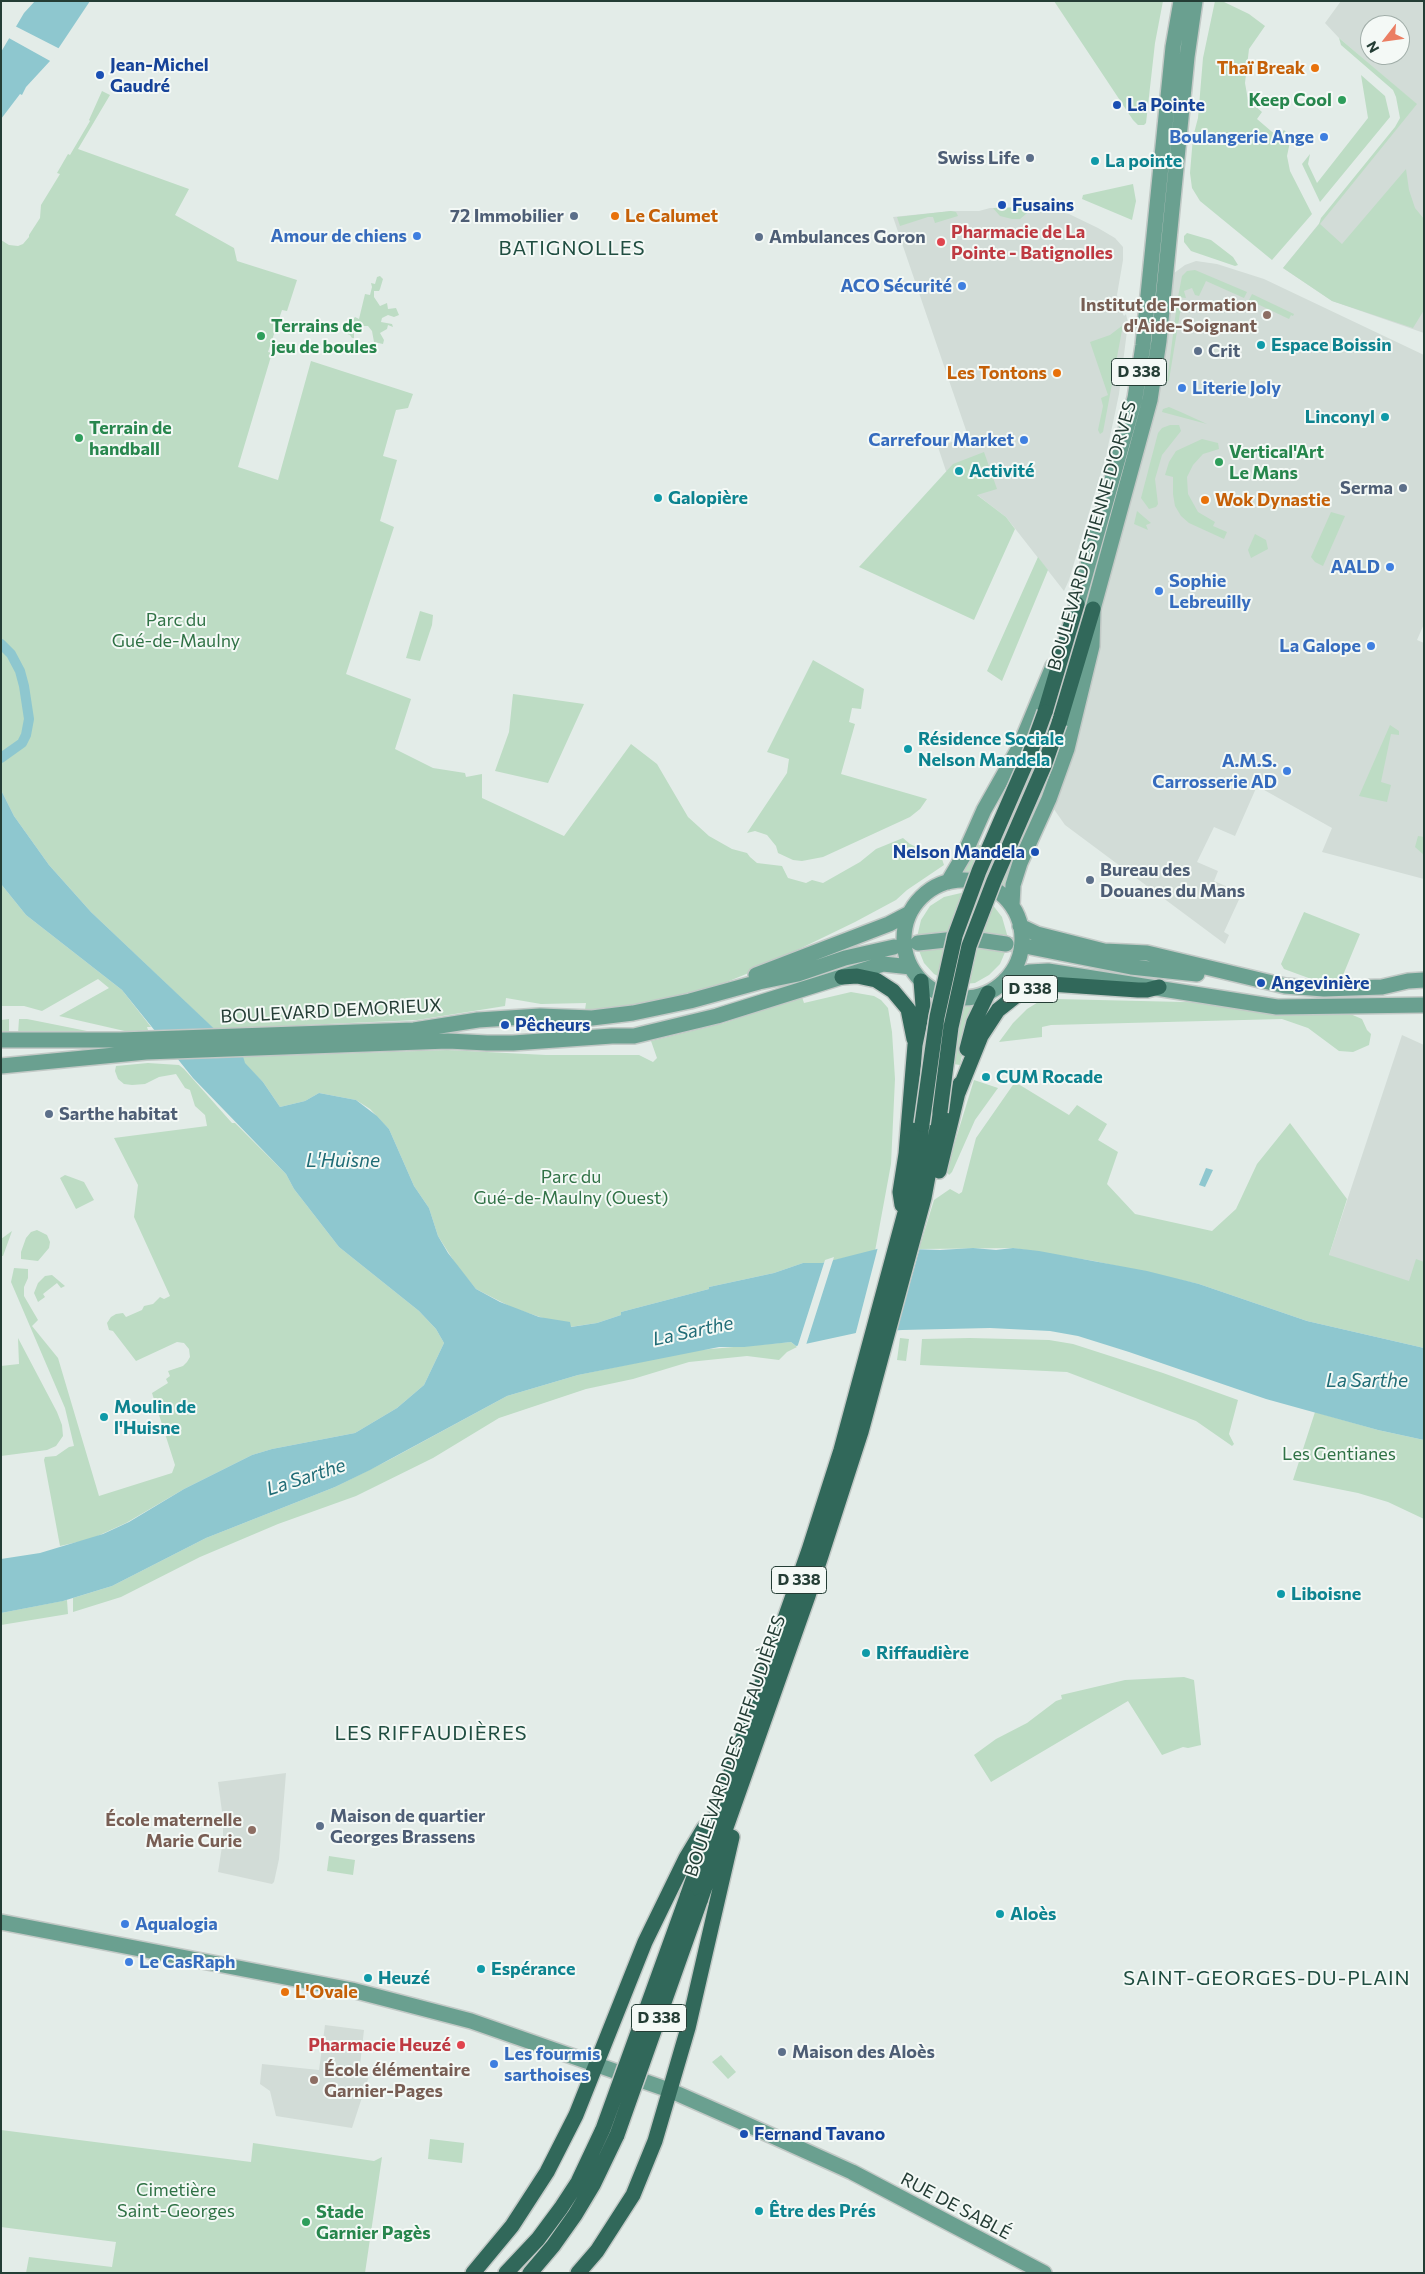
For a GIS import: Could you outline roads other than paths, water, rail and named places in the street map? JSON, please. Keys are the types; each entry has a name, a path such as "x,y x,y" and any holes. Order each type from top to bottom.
{"highway":[{"name":"BOULEVARD ESTIENNE D'ORVES","path":"923,1165 922,1124 936,1017 955,936 979,871 1029,756 1077,604"},
{"name":"BOULEVARD ESTIENNE D'ORVES","path":"923,1165 940,1112 953,1018 969,946 994,881 1044,766 1059,723 1093,609"},
{"path":"842,977 857,976 876,980 893,991 908,1010 914,1045"},
{"path":"914,1045 923,1006 921,981"},
{"name":"D 338","path":"910,1223 923,1165 958,1093 981,1036 998,1010 1017,996 1038,986 1050,984 1138,990 1159,987"},
{"name":"D 338","path":"958,1093 974,1022 988,993"},
{"name":"D 338","path":"910,1223 923,1165 914,1045"},
{"name":"BOULEVARD DES RIFFAUDIÈRES","path":"693,1899 735,1800 808,1596 861,1432 910,1223"},
{"name":"BOULEVARD DES RIFFAUDIÈRES","path":"693,1899 720,1803 809,1550 910,1223"},
{"name":"D 338","path":"669,2090 688,2028 731,1841 735,1800"},
{"path":"473,2273 512,2226 547,2172 576,2115 594,2064 645,1942 686,1858 720,1803"},
{"name":"D 338","path":"530,2273 553,2246 593,2185 693,1899"},
{"path":"578,2273 597,2251 633,2195 655,2141 669,2090"},
{"name":"D 338","path":"506,2273 538,2239 561,2208 610,2132"}],"main road":[{"name":"BOULEVARD ESTIENNE D'ORVES","path":"1077,604 1135,398 1145,330 1173,48 1181,1"},
{"name":"BOULEVARD ESTIENNE D'ORVES","path":"1093,609 1150,400 1160,341 1186,66 1195,1"},
{"path":"1012,906 1013,885 1020,863 1049,799 1068,750 1092,646 1093,609"},
{"path":"948,882 964,855 984,810 1019,748 1070,623"},
{"path":"761,988 789,978 910,913 926,894 948,882 962,880 984,884 998,892 1012,906 1020,926 1022,941 1020,956 1014,970 1005,980 988,993 970,998 952,997 935,992 921,981 911,967 906,954 904,938 910,913"},
{"path":"1020,926 1037,934 1104,951 1130,951 1162,957 1285,986 1324,989 1382,987 1408,981 1424,980"},
{"path":"918,943 965,938 1006,944"},
{"path":"761,988 845,958 894,947"},
{"path":"1030,948 1131,967 1191,973 1274,988 1285,986"},
{"path":"1162,957 1191,973"},
{"path":"789,978 842,977 883,964 911,967"},
{"path":"1131,967 1173,984 1229,999"},
{"path":"1005,980 1029,972 1048,971 1286,1007 1424,1005"},
{"name":"BOULEVARD DEMORIEUX","path":"1,1040 25,1041 414,1030 478,1020 540,1016 592,1018 633,1013 761,988"},
{"name":"BOULEVARD DEMORIEUX","path":"1,1066 146,1052 448,1041 487,1044 634,1036 717,1016 761,988"},
{"name":"RUE DE SABLÉ","path":"1,1922 352,1990 471,2021 669,2090 852,2172 1044,2273"}],"water":[{"path":"35,1 90,1 50,61 26,87 22,95 20,94 1,119 1,52 24,13"},
{"name":"La Sarthe","path":"1,790 14,816 49,865 91,912 243,1056 245,1063 263,1082 280,1107 305,1101 319,1093 356,1100 377,1116 389,1129 414,1186 429,1208 438,1236 448,1253 476,1289 500,1302 539,1317 570,1322 571,1327 597,1323 621,1315 621,1312 709,1289 709,1287 774,1273 803,1263 822,1263 881,1248 940,1250 973,1248 996,1250 1013,1248 1039,1251 1147,1271 1199,1284 1307,1321 1424,1348 1424,1440 1378,1430 1266,1399 1129,1352 1078,1336 1050,1331 990,1328 902,1330 856,1333 796,1346 791,1342 744,1347 719,1347 578,1375 507,1396 335,1487 206,1538 112,1586 63,1601 1,1613 1,1559 40,1553 103,1534 129,1522 184,1489 252,1455 272,1449 355,1433 397,1408 424,1385 444,1343 436,1329 419,1311 339,1247 294,1189 286,1174 193,1078 122,990 26,915 1,884"},
{"path":"1206,1168 1213,1170 1205,1187 1199,1185"}],"waterway":[{"path":"1,644 11,654 20,671 29,719 26,735 22,743 1,758"}],"tunnel":[{"path":"894,947 918,943"},
{"path":"1006,944 1030,947"}],"place":[{"name":"Thaï Break","path":"1315,68"},
{"name":"Jean-Michel Gaudré","path":"100,75"},
{"name":"Keep Cool","path":"1342,100"},
{"name":"La Pointe","path":"1117,105"},
{"name":"Boulangerie Ange","path":"1324,137"},
{"name":"Swiss Life","path":"1030,158"},
{"name":"La pointe","path":"1095,161"},
{"name":"Fusains","path":"1002,205"},
{"name":"72 Immobilier","path":"574,216"},
{"name":"Le Calumet","path":"615,216"},
{"name":"Amour de chiens","path":"417,236"},
{"name":"Ambulances Goron","path":"759,237"},
{"name":"Pharmacie de La Pointe - Batignolles","path":"941,242"},
{"name":"ACO Sécurité","path":"962,286"},
{"name":"Institut de Formation d'Aide-Soignant","path":"1267,315"},
{"name":"Terrains de jeu de boules","path":"261,336"},
{"name":"Espace Boissin","path":"1261,345"},
{"name":"Crit","path":"1198,351"},
{"name":"Les Tontons","path":"1057,373"},
{"name":"Literie Joly","path":"1182,388"},
{"name":"Linconyl","path":"1385,417"},
{"name":"Terrain de handball","path":"79,438"},
{"name":"Carrefour Market","path":"1024,440"},
{"name":"Vertical'Art Le Mans","path":"1219,462"},
{"name":"Activité","path":"959,471"},
{"name":"Serma","path":"1403,488"},
{"name":"Galopière","path":"658,498"},
{"name":"Wok Dynastie","path":"1205,500"},
{"name":"AALD","path":"1390,567"},
{"name":"Sophie Lebreuilly","path":"1159,591"},
{"name":"La Galope","path":"1371,646"},
{"name":"Résidence Sociale Nelson Mandela","path":"908,749"},
{"name":"A.M.S. Carrosserie AD","path":"1287,771"},
{"name":"Nelson Mandela","path":"1035,852"},
{"name":"Bureau des Douanes du Mans","path":"1090,880"},
{"name":"Angevinière","path":"1261,983"},
{"name":"Pêcheurs","path":"505,1025"},
{"name":"CUM Rocade","path":"986,1077"},
{"name":"Sarthe habitat","path":"49,1114"},
{"name":"Moulin de l'Huisne","path":"104,1417"},
{"name":"Liboisne","path":"1281,1594"},
{"name":"Riffaudière","path":"866,1653"},
{"name":"Maison de quartier Georges Brassens","path":"320,1826"},
{"name":"École maternelle Marie Curie","path":"252,1830"},
{"name":"Aloès","path":"1000,1914"},
{"name":"Aqualogia","path":"125,1924"},
{"name":"Le CasRaph","path":"129,1962"},
{"name":"Espérance","path":"481,1969"},
{"name":"Heuzé","path":"368,1978"},
{"name":"L'Ovale","path":"285,1992"},
{"name":"Pharmacie Heuzé","path":"461,2045"},
{"name":"Maison des Aloès","path":"782,2052"},
{"name":"Les fourmis sarthoises","path":"494,2064"},
{"name":"École élémentaire Garnier-Pages","path":"314,2080"},
{"name":"Fernand Tavano","path":"744,2134"},
{"name":"Être des Prés","path":"759,2211"},
{"name":"Stade Garnier Pagès","path":"306,2222"}],"district":[{"name":"BATIGNOLLES","path":"572,248"},
{"name":"LES RIFFAUDIÈRES","path":"431,1733"},
{"name":"SAINT-GEORGES-DU-PLAIN","path":"1267,1978"}],"park label":[{"name":"Parc du Gué-de-Maulny","path":"176,630"},
{"name":"Parc du Gué-de-Maulny (Ouest)","path":"571,1187"},
{"name":"Les Gentianes","path":"1339,1454"},
{"name":"Cimetière Saint-Georges","path":"176,2200"}],"water label":[{"name":"L'Huisne","path":"343,1161"}]}
